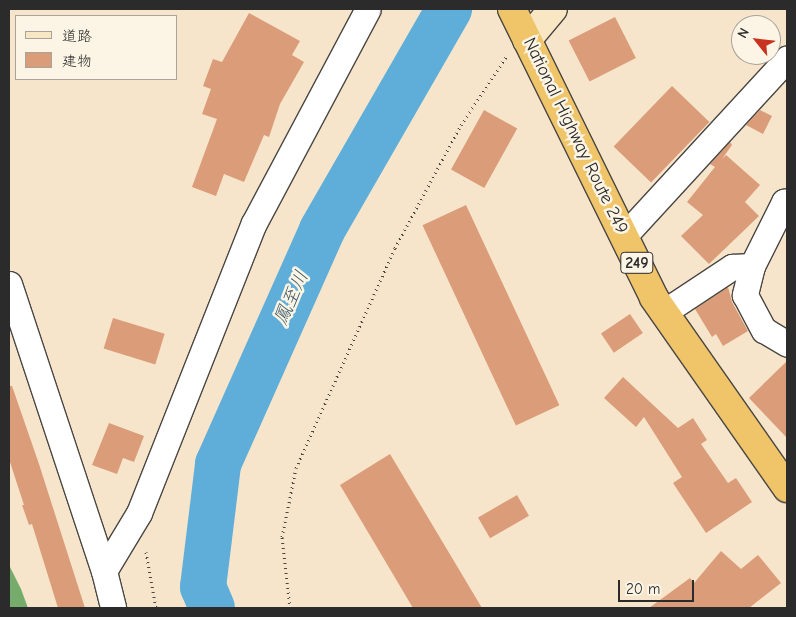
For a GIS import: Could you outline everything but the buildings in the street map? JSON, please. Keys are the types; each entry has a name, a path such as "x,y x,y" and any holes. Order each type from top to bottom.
{"highway":[{"name":"National Highway Route 249","path":"519,23 654,298 787,488"}],"street":[{"path":"104,571 139,513 254,223 287,156 368,9"},
{"path":"519,23 553,9"},
{"path":"624,236 787,59"},
{"path":"787,203 784,202 752,266 744,295 764,330 787,344"},
{"path":"664,312 732,268 752,266"},
{"path":"9,284 104,571 112,607"}],"path":[{"path":"290,608 282,537 296,468 394,248 456,134 503,59 519,23"},
{"path":"139,513 156,608"}],"green space":[{"path":"9,565 21,589 28,608 9,608"}],"waterway":[{"name":"鳳至川","path":"212,608 203,587 218,464 322,230 449,9"}]}
